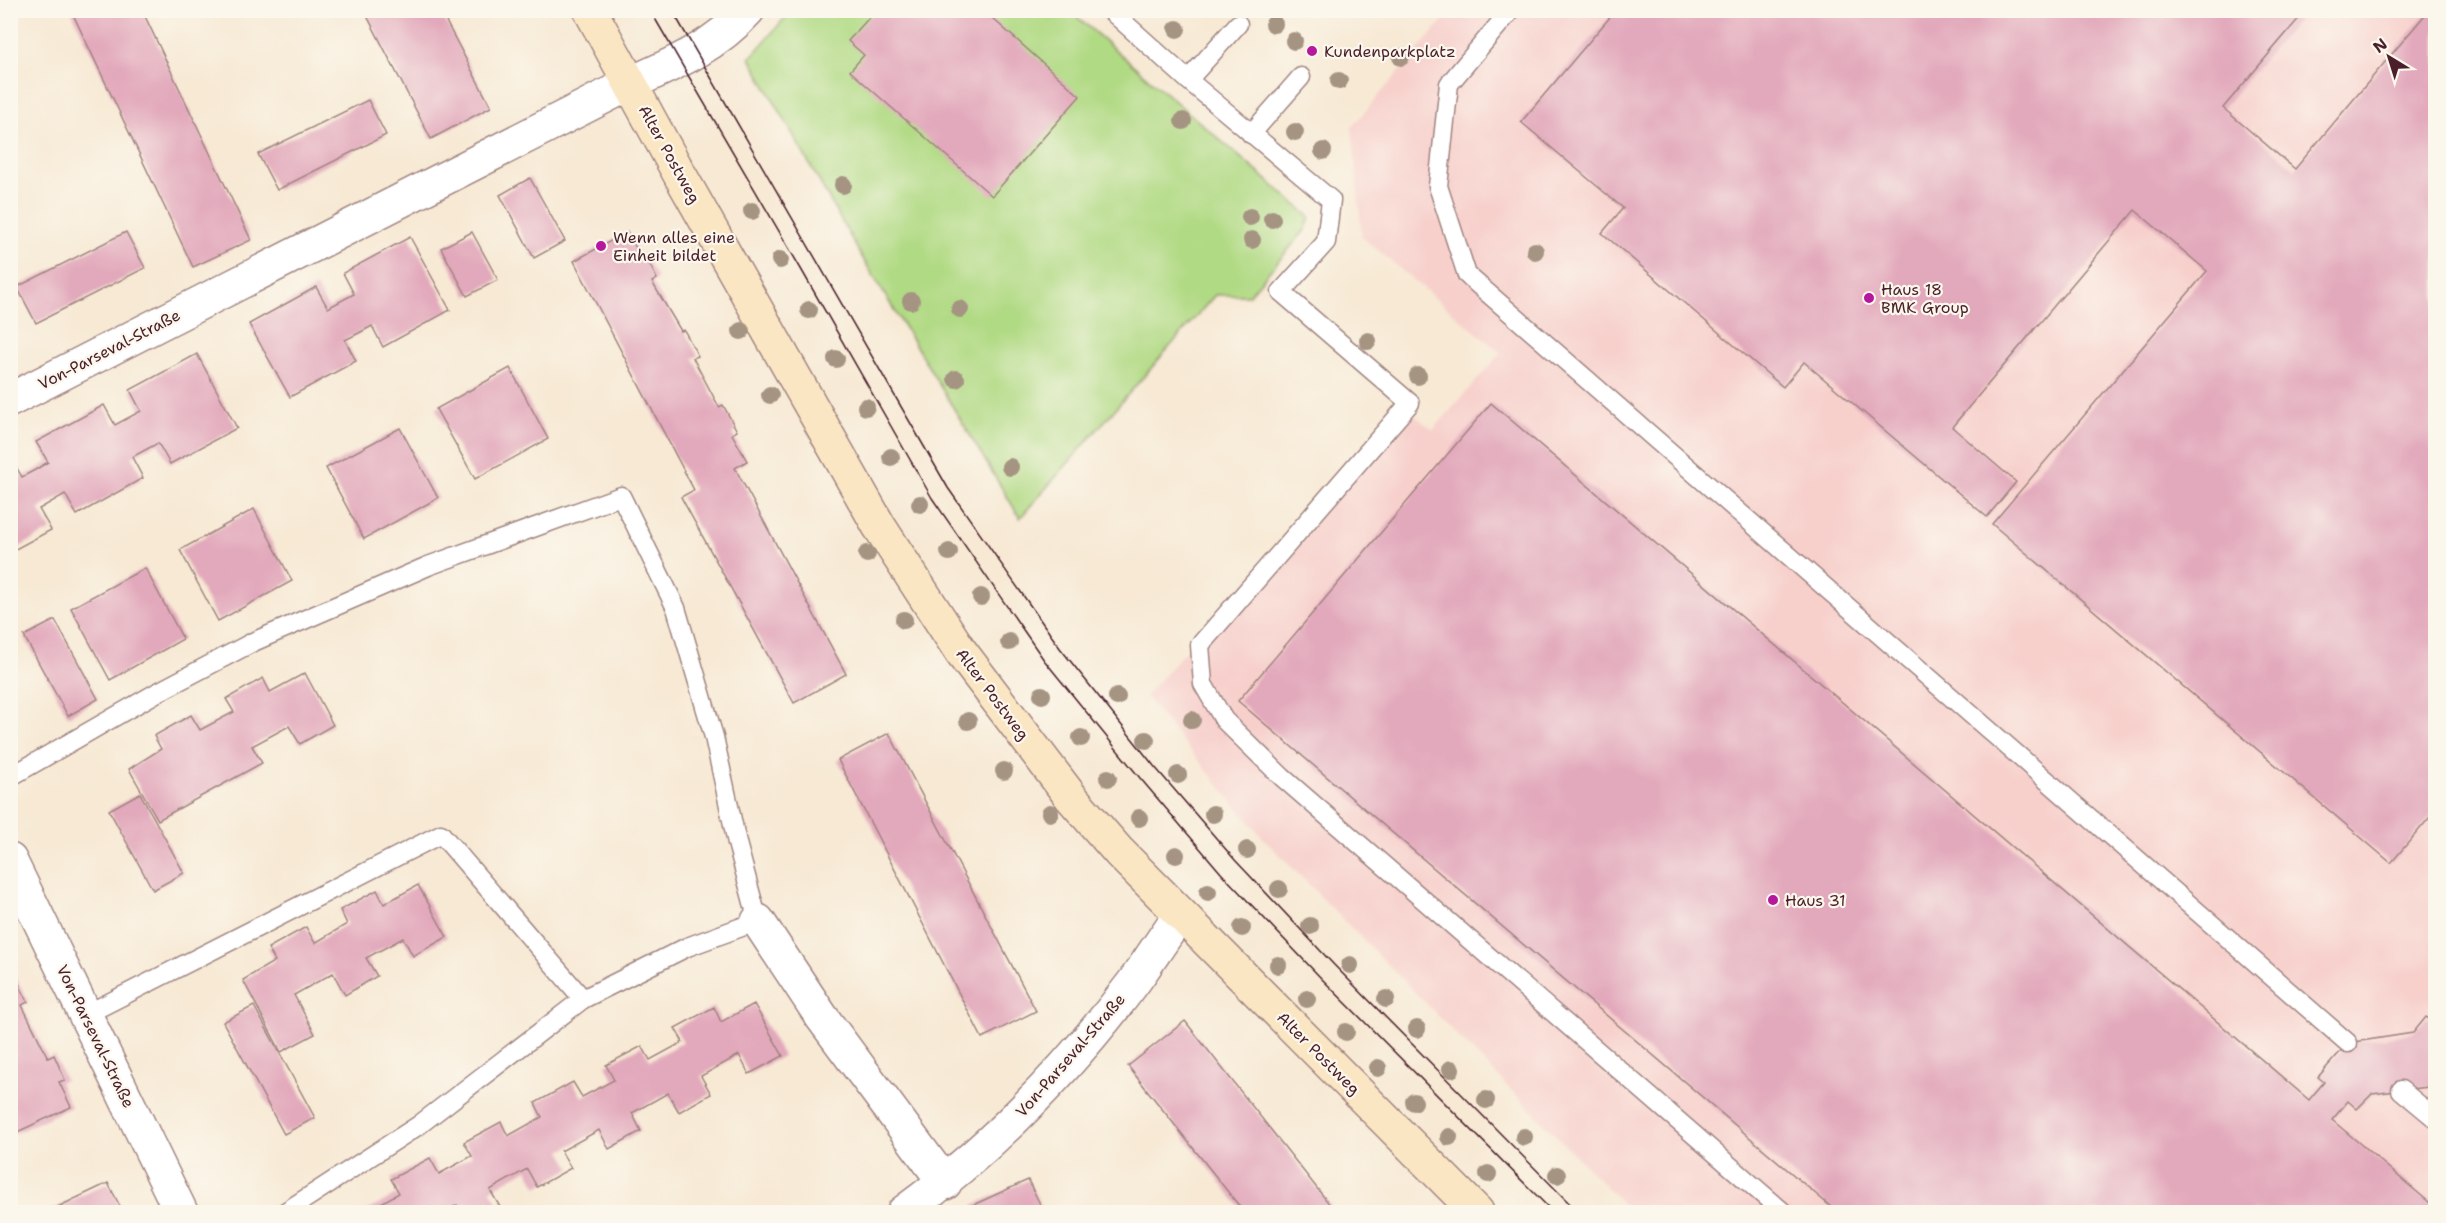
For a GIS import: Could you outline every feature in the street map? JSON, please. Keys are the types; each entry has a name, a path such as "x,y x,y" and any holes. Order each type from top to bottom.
{"street":[{"name":"Alter Postweg","path":"590,10 680,175 879,526 961,652 1071,797 1119,852 1478,1212"},
{"path":"631,83 678,62 723,36 748,10"},
{"name":"Von-Parseval-Straße","path":"10,400 631,83"},
{"name":"Von-Parseval-Straße","path":"10,860 181,1212"},
{"name":"Von-Parseval-Straße","path":"904,1212 945,1183 992,1142 1076,1051 1133,982 1180,915"},
{"path":"758,921 821,1016 945,1183"}],"lane":[{"path":"1110,10 1188,80 1331,200 1326,242 1276,298 1410,403 1200,645 1203,684 1224,720 1282,777 1783,1212"},
{"path":"1511,10 1449,84 1438,186 1467,275 2348,1043"},
{"path":"1188,80 1238,24"},
{"path":"1251,134 1301,77"},
{"path":"10,777 156,693 254,642 428,566 621,496 676,608 714,737 736,843 758,921 687,947 583,999 419,1125 285,1212"},
{"path":"85,1015 441,834 583,999"},
{"path":"2401,1090 2436,1119"}],"shaded area":[{"path":"1451,11 2435,11 2435,1212 1631,1212 1263,838 1145,696 1403,406 1433,430 1501,353 1362,237 1352,127"}],"green space":[{"path":"791,11 1070,11 1310,217 1306,229 1249,295 1215,295 1020,518 859,252 750,58"}],"building":[{"path":"71,10 142,10 251,240 193,267"},
{"path":"364,10 440,10 491,107 431,139"},
{"path":"876,10 983,10 1080,96 992,196 850,71 864,55 848,41"},
{"path":"1616,10 2306,10 2223,108 2295,169 2429,10 2436,10 2436,810 2391,863 1992,524 2207,271 2135,210 1952,427 2016,482 1987,517 1804,362 1783,387 1602,233 1623,208 1521,122"},
{"path":"368,100 386,135 277,190 258,154"},
{"path":"530,178 565,241 534,258 500,195"},
{"path":"126,232 145,268 36,323 17,287"},
{"path":"472,232 498,280 467,296 441,248"},
{"path":"627,232 640,255 643,253 657,279 652,282 681,331 684,330 698,356 693,358 719,407 723,405 737,431 732,434 747,461 735,468 846,674 794,703 681,497 694,490 574,261"},
{"path":"410,237 450,310 383,347 372,326 345,340 356,361 290,397 249,324 316,287 328,308 354,294 343,273"},
{"path":"197,354 237,428 170,464 158,443 132,457 143,478 77,515 65,494 39,509 51,530 10,552 10,456 22,477 35,470 48,462 36,442 104,405 115,425 141,411 130,390"},
{"path":"510,368 548,439 475,479 436,409"},
{"name":"Haus 31","path":"1491,403 2309,1100 2324,1082 2318,1077 2348,1043 2413,1033 2426,1017 2434,1022 2436,1020 2436,1086 2372,1094 2357,1109 2348,1101 2332,1120 2436,1208 2436,1212 1837,1212 1238,701"},
{"path":"400,428 438,498 364,539 326,468"},
{"path":"254,509 292,581 218,621 180,550"},
{"path":"145,568 183,639 110,680 71,608"},
{"path":"55,620 98,699 68,716 24,636"},
{"path":"305,673 333,725 300,744 289,726 252,746 262,763 158,820 129,769 161,749 154,736 191,715 200,730 234,712 226,699 263,678 270,692"},
{"path":"889,733 1036,1011 982,1038 838,760"},
{"path":"140,793 184,873 153,890 109,810"},
{"path":"418,885 447,937 413,956 403,938 366,958 377,976 345,995 333,973 294,995 315,1034 281,1052 243,980 275,961 268,948 306,927 315,943 347,924 340,910 377,890 384,904"},
{"path":"16,978 28,1002 22,1005 48,1058 54,1055 65,1080 59,1082 71,1107 13,1134 10,1128 10,980"},
{"path":"754,1004 783,1056 749,1074 739,1055 701,1076 711,1094 679,1112 668,1093 632,1113 641,1131 609,1149 599,1130 561,1151 571,1168 537,1187 527,1169 490,1190 500,1207 491,1212 461,1212 457,1205 444,1212 365,1212 399,1193 391,1179 430,1158 439,1174 472,1156 464,1142 501,1122 508,1136 542,1117 535,1103 573,1082 582,1097 614,1080 606,1065 642,1046 650,1060 683,1042 675,1028 714,1007 721,1022"},
{"path":"254,1006 315,1118 284,1134 223,1022"},
{"path":"1185,1021 1331,1206 1322,1212 1244,1212 1128,1066"},
{"path":"1028,1180 1044,1212 976,1212 973,1205"},
{"path":"108,1183 123,1212 47,1212"}],"tram line":[{"path":"650,10 932,498 1044,660 1221,873 1320,977 1553,1212"},
{"path":"672,10 948,488 1060,648 1154,766 1235,860 1334,965 1578,1212"}],"place":[{"name":"Kundenparkplatz","path":"1312,51"},
{"name":"Wenn alles eine Einheit bildet","path":"601,246"},
{"name":"Haus 18 BMK Group","path":"1869,298"},
{"name":"Haus 31","path":"1773,900"}]}
